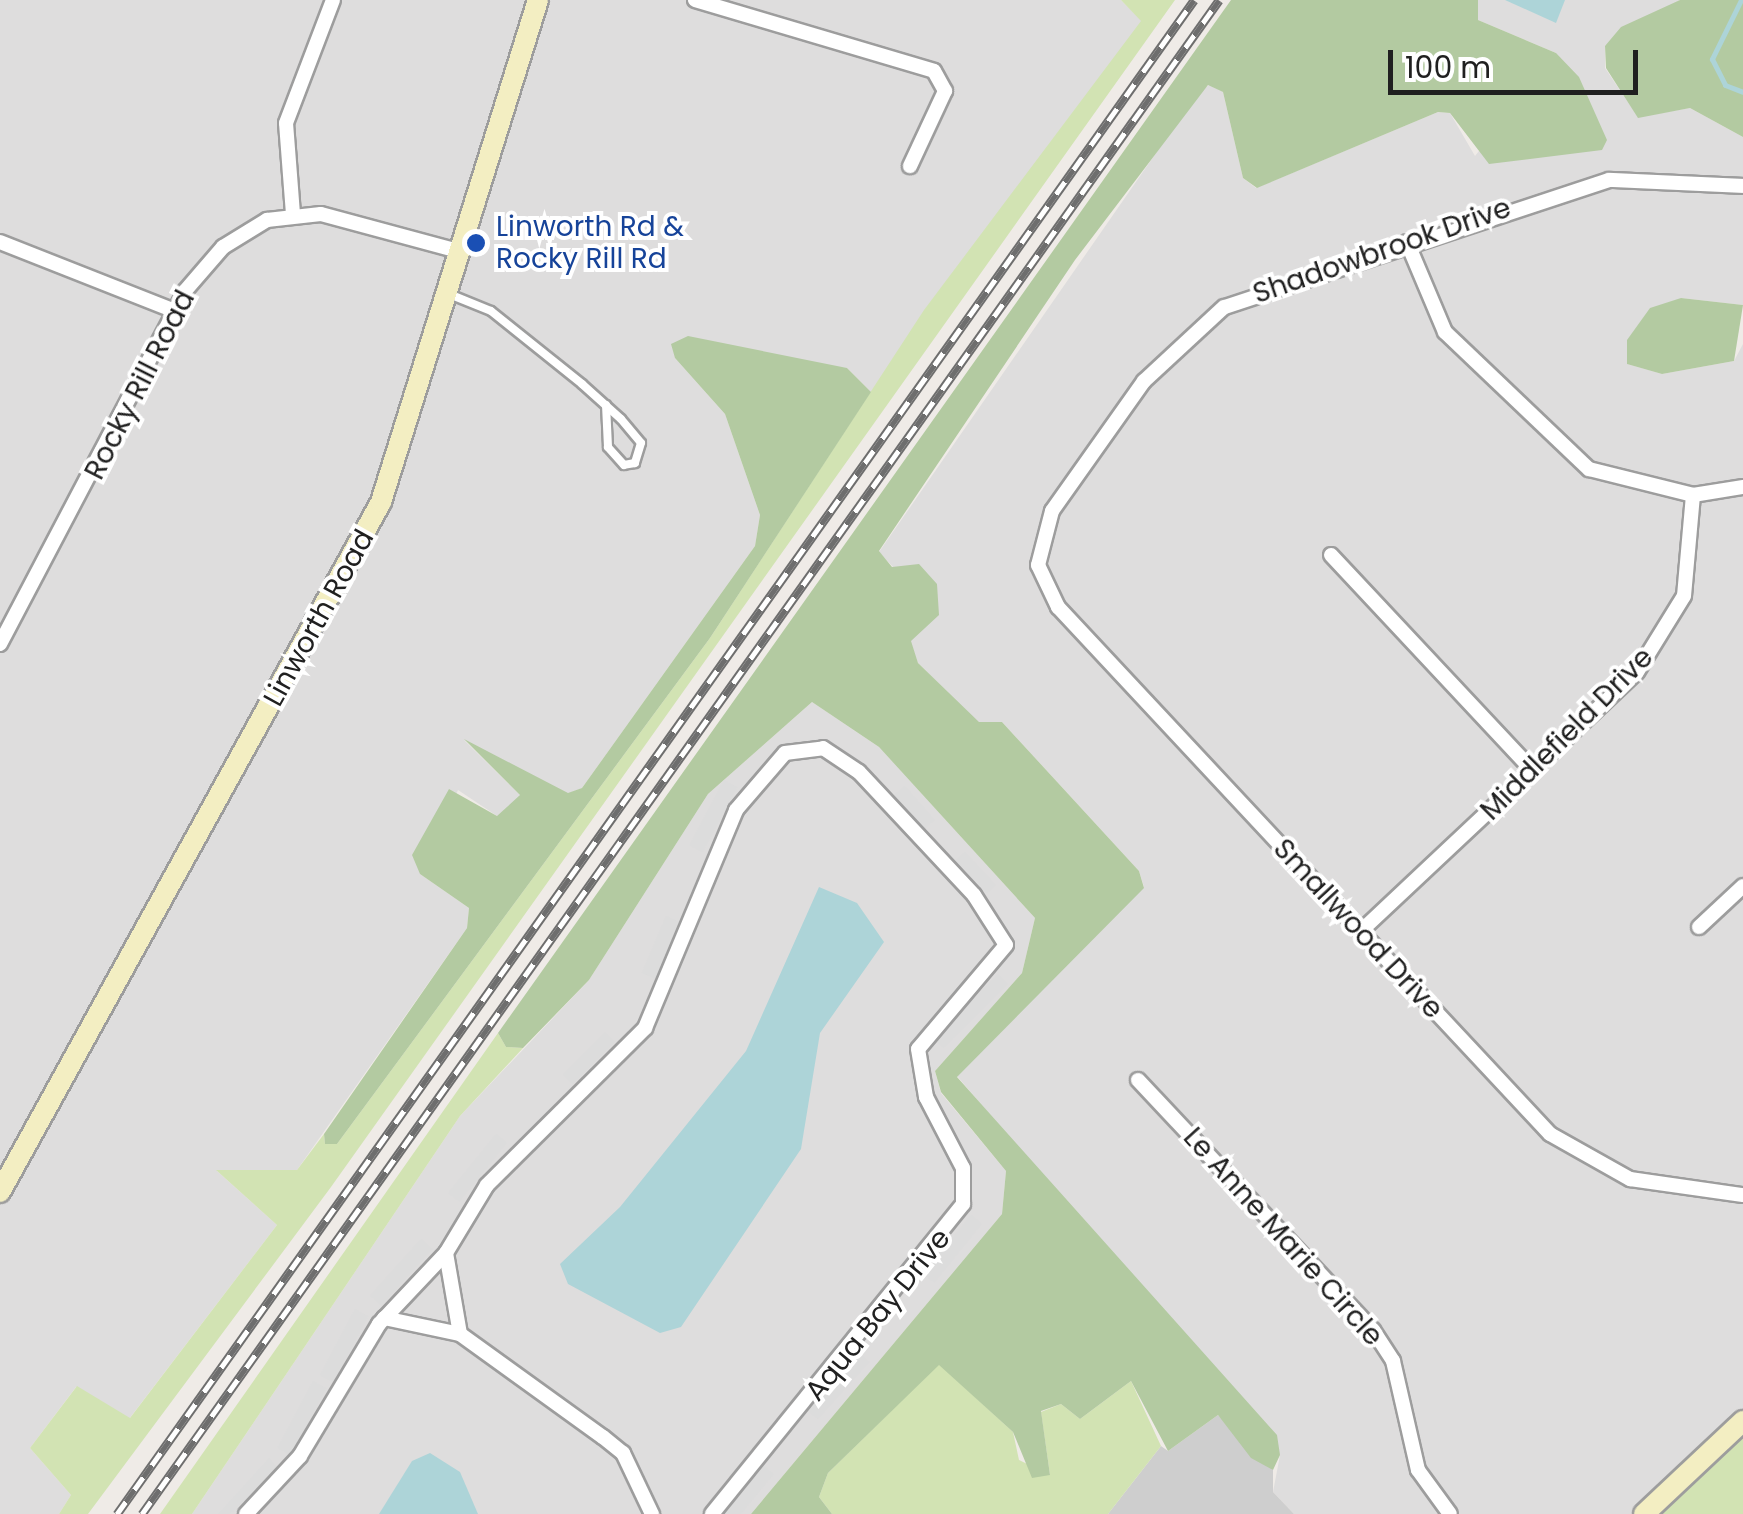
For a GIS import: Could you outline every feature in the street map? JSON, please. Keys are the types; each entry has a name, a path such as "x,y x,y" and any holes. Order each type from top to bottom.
{"main road":[{"name":"Linworth Road","path":"0,1192 381,502 450,294 538,0"},
{"path":"1644,1514 1743,1421"}],"street":[{"path":"293,214 286,123 332,0"},
{"path":"695,0 943,78 910,166"},
{"name":"Shadowbrook Drive","path":"1038,565 1052,510 1144,381 1194,329 1259,291 1609,180 1743,186"},
{"name":"Rocky Rill Road","path":"0,644 175,311 224,247 293,214 342,215 462,252"},
{"path":"0,242 175,311"},
{"path":"1407,242 1445,332 1560,445 1621,483 1693,495 1743,487"},
{"name":"Middlefield Drive","path":"1360,931 1638,672 1673,624 1691,567 1693,495"},
{"path":"1330,555 1533,770"},
{"name":"Smallwood Drive","path":"1038,565 1058,607 1360,931 1583,1158 1630,1179 1743,1195"},
{"name":"Aqua Bay Drive","path":"446,1253 487,1185 645,1028 736,810 802,746 859,772 1001,925 1006,945 918,1049 926,1097 963,1168 963,1204 712,1514"},
{"path":"1699,927 1743,886"},
{"name":"Le Anne Marie Circle","path":"1138,1080 1373,1330 1393,1361 1418,1470 1450,1514"},
{"path":"246,1514 300,1456 384,1318 446,1253"},
{"path":"446,1253 460,1334"},
{"path":"384,1318 460,1334 623,1454 652,1514"}],"lane":[{"path":"450,294 491,312 606,405 642,443 635,463 624,465 608,448 606,405"}],"shaded area":[{"path":"0,0 1121,0 1142,21 871,392 847,368 675,358 725,414 760,515 755,546 582,788 568,794 464,740 520,795 511,812 497,816 458,790 420,874 469,908 467,928 297,1170 217,1171 277,1225 129,1419 76,1387 30,1448 71,1495 59,1514 0,1514"},
{"path":"1478,0 1680,0 1605,46 1605,68 1638,117 1690,108 1743,137 1743,305 1681,298 1627,364 1662,374 1734,361 1743,344 1743,1433 1657,1514 1294,1514 1273,1492 1280,1455 957,1076 1144,887 1139,871 1002,722 979,723 918,663 910,641 938,615 879,552 1197,94 1209,85 1223,92 1243,178 1256,188 1438,112 1450,113 1475,156 1556,53 1478,20"},
{"path":"812,702 879,747 1035,918 1022,973 935,1071 941,1093 1006,1171 1002,1214 751,1514 192,1514 460,1116 589,980 708,794"},
{"path":"724,780 737,787 703,852 689,845"},
{"path":"905,786 935,820 923,830 894,796"},
{"path":"965,852 996,885 986,894 955,861"},
{"path":"666,916 680,922 656,979 642,973"},
{"path":"998,974 1008,984 944,1048 934,1038"},
{"path":"605,1032 615,1042 572,1084 563,1074"},
{"path":"496,1134 507,1143 459,1202 448,1193"},
{"path":"971,1215 982,1224 934,1283 923,1274"},
{"path":"421,1239 432,1249 381,1306 370,1295"},
{"path":"355,1309 368,1316 333,1382 320,1375"},
{"path":"858,1352 869,1362 818,1419 806,1409"},
{"path":"313,1381 326,1388 291,1455 277,1448"},
{"path":"1218,1415 1273,1470 1273,1492 1294,1514 1108,1514 1161,1446 1168,1451"},
{"path":"269,1458 279,1469 230,1514 218,1514"},
{"path":"763,1465 774,1474 741,1514 722,1514"}],"green space":[{"path":"1121,0 1175,0 331,1187 88,1514 59,1514 71,1495 30,1448 77,1386 130,1418 277,1225 216,1170 297,1170 324,1134 325,1144 337,1144 710,638 924,310 1141,21"},
{"path":"1231,0 1478,0 1478,20 1556,53 1579,77 1607,140 1602,150 1489,164 1450,113 1438,112 1257,188 1243,178 1223,92 1208,85 1075,260 879,551 892,567 919,564 937,584 939,615 911,641 918,663 979,722 1002,722 1139,871 1144,888 957,1077 1277,1435 1280,1455 1273,1470 1251,1458 1218,1415 1168,1451 1131,1381 1080,1419 1061,1404 1041,1411 1050,1475 1032,1478 1013,1432 939,1365 828,1473 819,1497 832,1514 751,1514 1002,1214 1006,1171 941,1092 935,1071 1022,973 1035,918 879,747 812,702 708,794 589,980 523,1048 506,1047 498,1033"},
{"path":"1680,0 1743,0 1743,137 1690,108 1638,118 1606,68 1605,46 1621,27"},
{"path":"1681,298 1743,305 1734,361 1662,374 1627,364 1627,340 1650,308"},
{"path":"688,336 847,368 871,392 710,638 337,1144 325,1144 324,1134 467,928 469,908 420,874 412,855 449,789 497,816 520,795 464,739 568,793 582,788 755,546 760,515 725,414 675,358 671,344"},
{"path":"498,1033 506,1047 523,1048 460,1116 192,1514 160,1514"},
{"path":"939,1364 1013,1432 1019,1460 1050,1475 1041,1412 1061,1404 1080,1419 1131,1381 1161,1446 1108,1514 832,1514 819,1497 828,1473"},
{"path":"1743,1433 1743,1514 1657,1514"}],"water":[{"path":"1505,0 1565,0 1556,23"},
{"path":"819,887 857,903 884,942 820,1033 801,1149 681,1327 660,1333 568,1284 560,1264 620,1207 746,1051"},
{"path":"430,1453 460,1472 478,1514 379,1514 412,1461"}],"waterway":[{"path":"1741,0 1712,59 1725,85 1743,92"}],"railway":[{"path":"117,1514 1194,0"},
{"path":"142,1514 1219,0"}],"place":[{"name":"Linworth Rd & Rocky Rill Rd","path":"476,243"}]}
